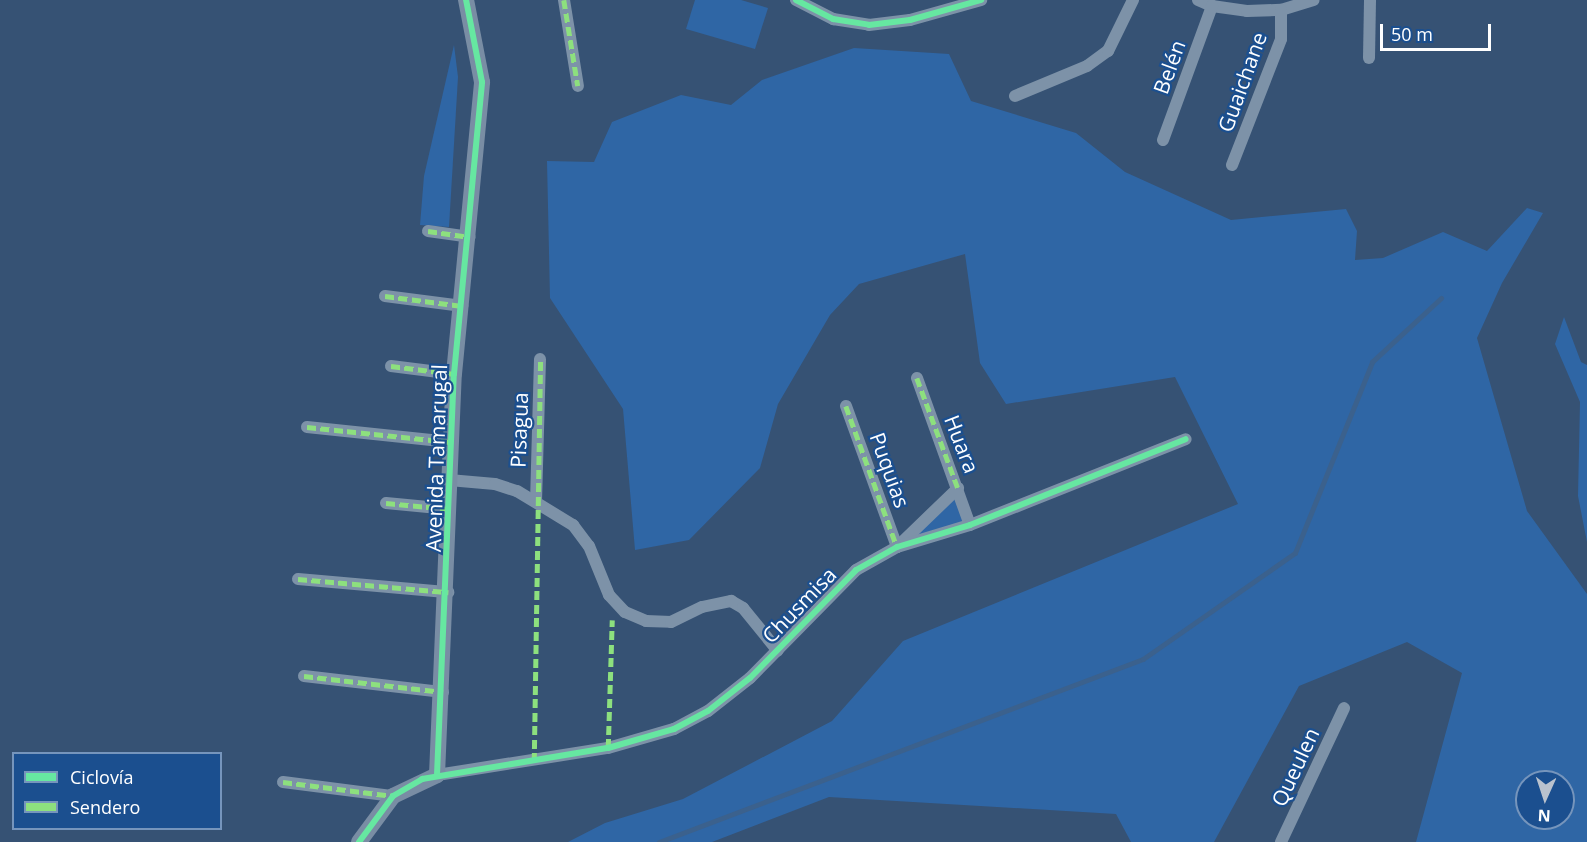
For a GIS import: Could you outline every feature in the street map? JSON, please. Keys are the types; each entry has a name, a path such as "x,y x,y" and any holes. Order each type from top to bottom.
{"street":[{"name":"Avenida Tamarugal","path":"437,775 448,592 448,508 454,374 470,237 482,82 466,0"},
{"path":"564,0 578,86"},
{"path":"796,0 833,19 869,25 910,20 981,0"},
{"path":"1015,96 1087,66 1108,51 1133,0"},
{"path":"1198,0 1212,6 1281,10 1314,0"},
{"path":"1369,58 1370,0"},
{"name":"Belén","path":"1163,140 1212,6"},
{"name":"Guaichane","path":"1232,165 1281,39 1281,10"},
{"path":"428,231 470,237"},
{"path":"385,296 462,306"},
{"name":"Pisagua","path":"536,502 540,360"},
{"path":"391,366 454,374"},
{"name":"Huara","path":"917,378 958,488 969,525"},
{"name":"Puquias","path":"846,406 897,547"},
{"path":"307,427 450,442"},
{"name":"Chusmisa","path":"437,775 608,748 674,729 708,711 778,651 856,570 897,547 969,525 1186,439"},
{"path":"449,480 495,484 536,502 583,535 609,595 625,612 646,621 671,622 702,607 731,601 743,608 778,651"},
{"name":"Chusmisa","path":"897,547 958,488"},
{"path":"386,503 448,508"},
{"path":"298,579 448,592"},
{"path":"304,676 443,692"},
{"name":"Queulen","path":"1281,842 1344,708"},
{"path":"359,842 393,796 437,775"},
{"path":"283,782 393,796"}],"shaded area":[{"path":"695,0 741,0 768,8 755,49 686,29"},
{"path":"454,45 458,77 449,227 420,225 424,176"},
{"path":"854,48 949,54 971,101 1076,133 1125,172 1231,220 1346,209 1357,231 1355,260 1383,258 1443,232 1487,251 1527,208 1543,213 1502,283 1477,338 1527,511 1587,594 1587,842 1416,842 1462,673 1407,642 1299,686 1214,842 1131,842 1116,814 829,797 712,842 568,842 605,823 683,799 832,721 903,641 1238,504 1175,377 1006,404 980,363 965,254 859,284 830,315 778,404 760,468 689,540 635,550 623,409 550,298 547,161 594,162 612,122 681,95 731,105 762,80"},
{"path":"1564,317 1581,362 1587,365 1587,542 1578,496 1580,402 1555,344"},
{"path":"955,497 964,523 906,540"}],"waterway":[{"path":"659,842 1143,659 1295,553 1372,362 1441,298"}],"marked path":[{"path":"564,0 578,86"},
{"path":"428,231 470,237"},
{"path":"385,296 462,306"},
{"path":"534,762 540,359"},
{"path":"391,366 454,374"},
{"path":"917,378 958,488"},
{"path":"846,406 897,547"},
{"path":"307,427 450,442"},
{"path":"386,503 449,509"},
{"path":"298,579 448,592"},
{"path":"608,748 612,620"},
{"path":"304,676 443,692"},
{"path":"283,782 393,796"}],"cycle path":[{"path":"437,775 454,374 482,82 466,0"},
{"path":"796,0 833,19 869,25 910,20 981,0"},
{"path":"359,842 393,796 422,779 608,748 674,729 708,711 750,678 856,570 897,547 970,525 1186,439"}]}
